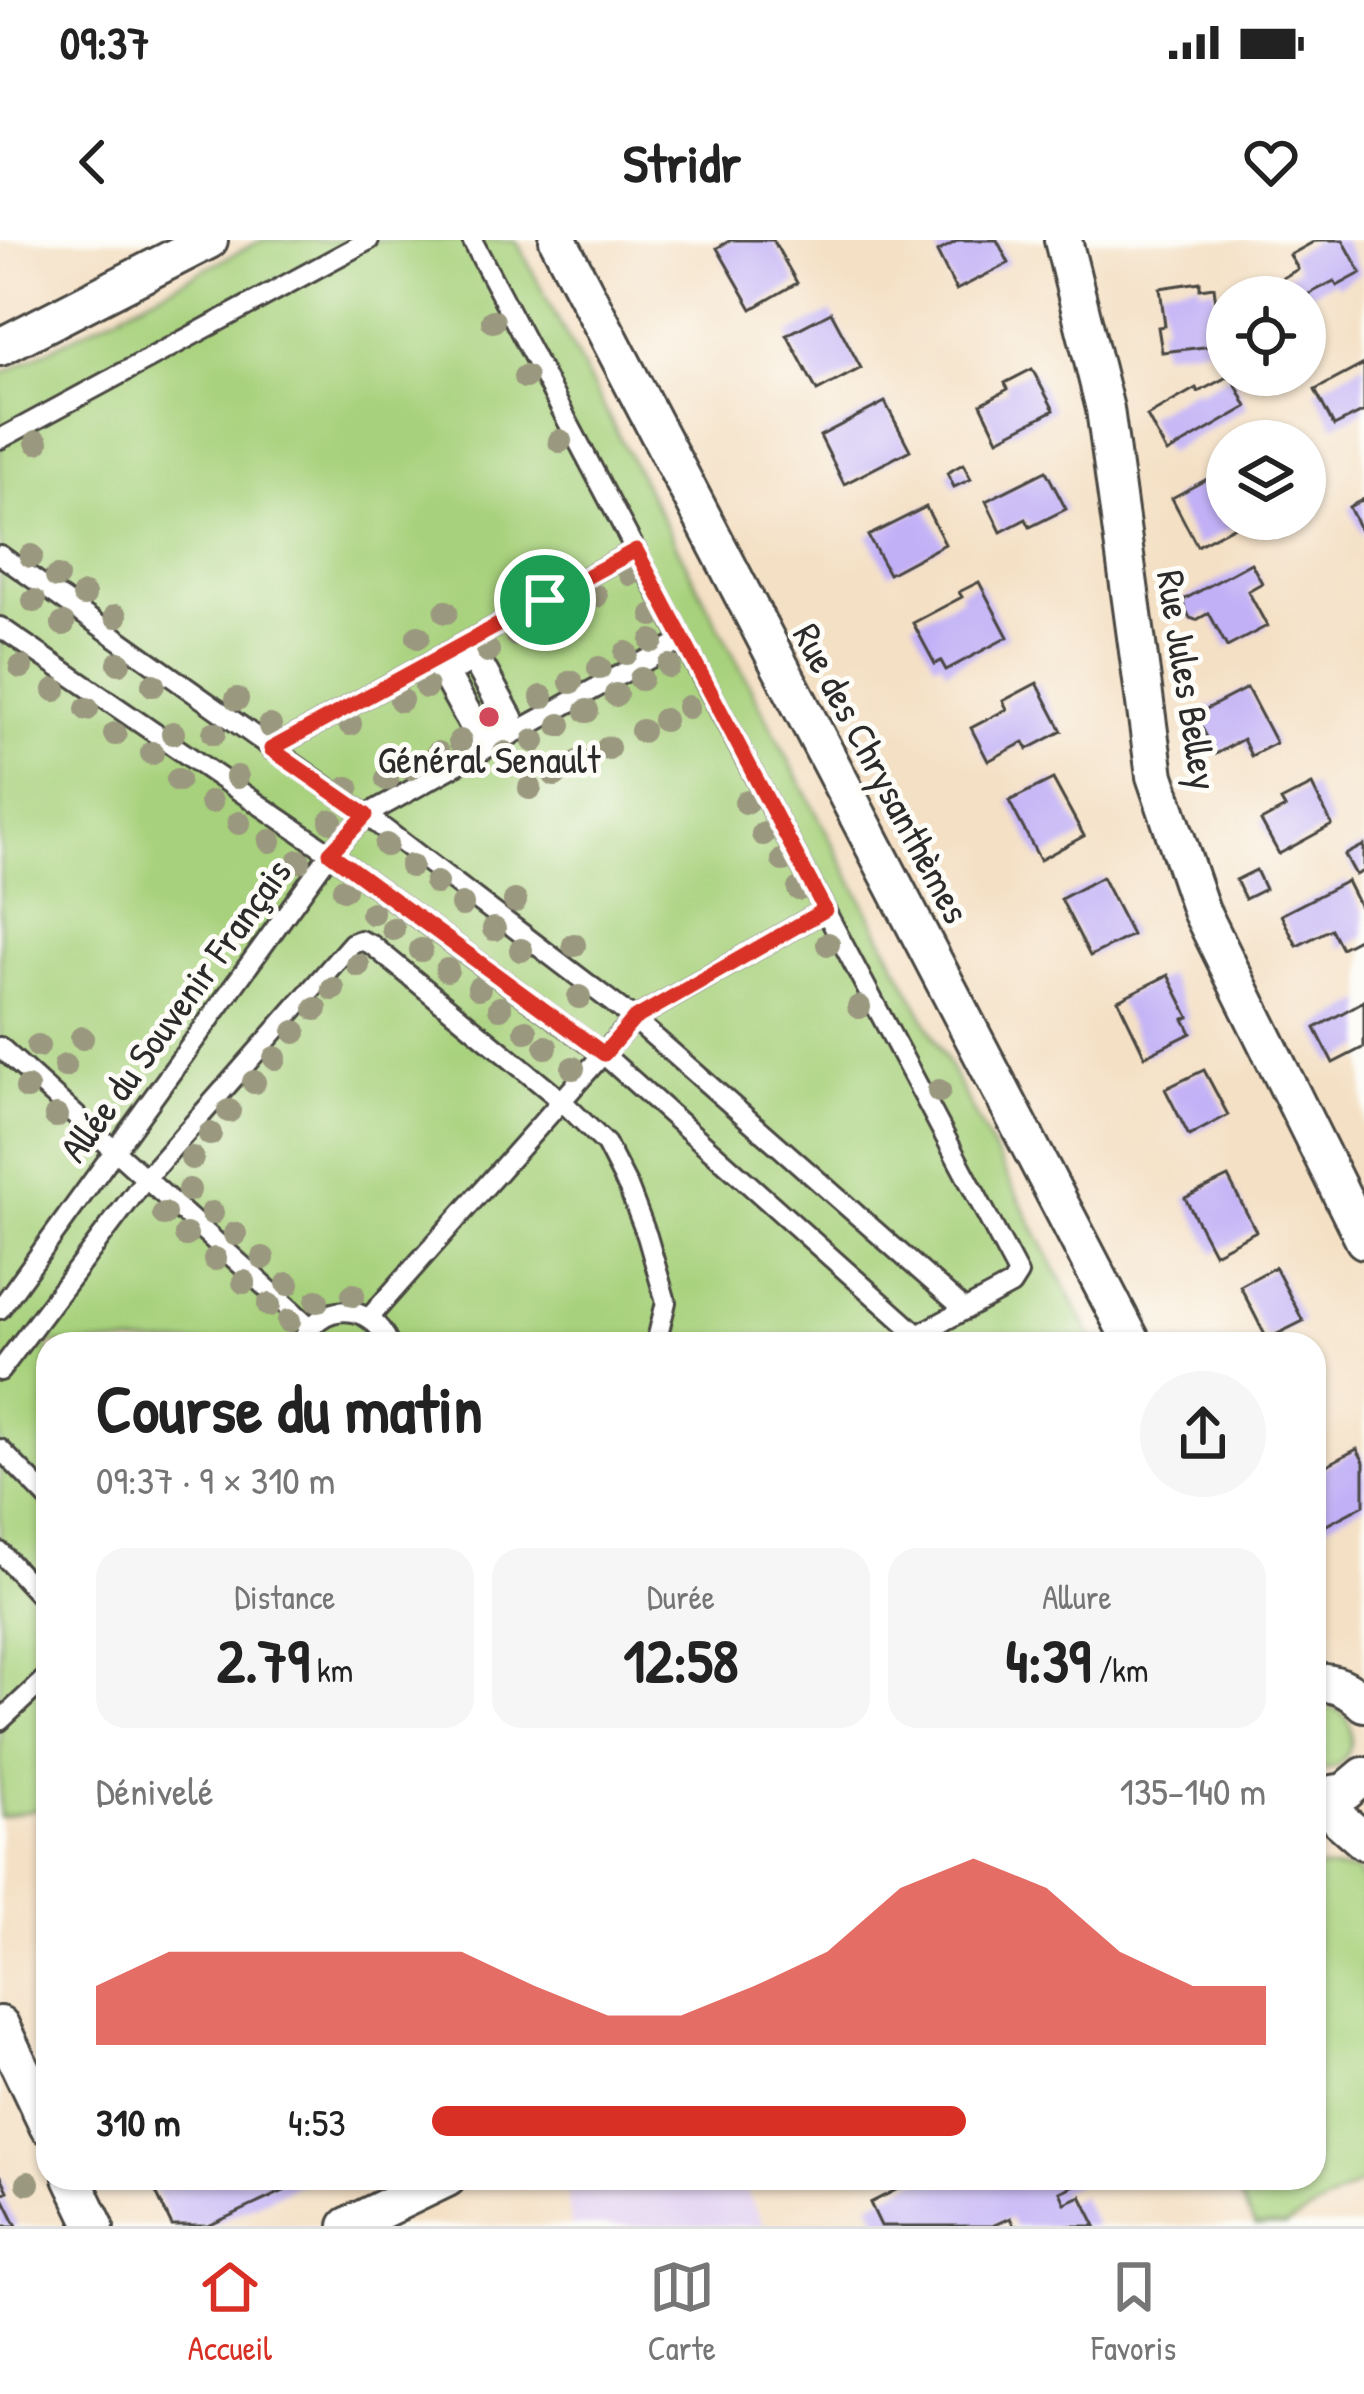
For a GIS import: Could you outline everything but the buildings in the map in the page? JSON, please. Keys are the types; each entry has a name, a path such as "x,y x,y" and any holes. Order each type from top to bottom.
{"street":[{"path":"0,347 209,240"},
{"name":"Rue des Chrysanthèmes","path":"558,240 1126,1332"},
{"name":"Rue Jules Belley","path":"1063,240 1105,410 1155,776 1201,911 1364,1240"},
{"path":"1326,1795 1345,1792 1364,1776"},
{"path":"1326,1808 1364,1841"},
{"path":"0,2025 9,2070 36,2109"},
{"path":"78,2190 95,2226"},
{"path":"348,2226 396,2190"}],"lane":[{"path":"0,439 369,240"},
{"path":"472,240 1018,1274 1011,1285 925,1332"},
{"path":"271,749 636,550"},
{"path":"0,555 366,815 634,1019 965,1310"},
{"path":"0,627 330,853 604,1054 901,1332"},
{"name":"Allée du Souvenir Français","path":"0,1309 330,853 366,815 683,640"},
{"path":"369,1318 634,1019 825,910"},
{"path":"0,1371 146,1178 352,943 360,940 563,1102 606,1144 635,1204 666,1302 659,1332"},
{"path":"0,1047 146,1178 302,1332"},
{"path":"311,1332 332,1313 358,1313 382,1332"},
{"path":"0,1449 36,1486"},
{"path":"0,1552 36,1591"},
{"path":"0,1721 36,1687"}],"shaded area":[{"path":"567,2190 746,2190 764,2226 571,2226"}],"green space":[{"path":"262,240 516,240 1089,1332 36,1332 36,1810 0,1817 0,375"},
{"path":"1326,1708 1344,1715 1351,1735 1345,1756 1327,1769"},
{"path":"1326,1869 1357,1871 1364,1885 1364,2181 1285,2226 1255,2226 1236,2190 1326,2190"}],"place":[{"name":"Général Senault","path":"489,717"}],"route":[{"path":"636,550 825,910 634,1019 604,1054 330,853 366,815 271,749 545,600 636,550"}]}
